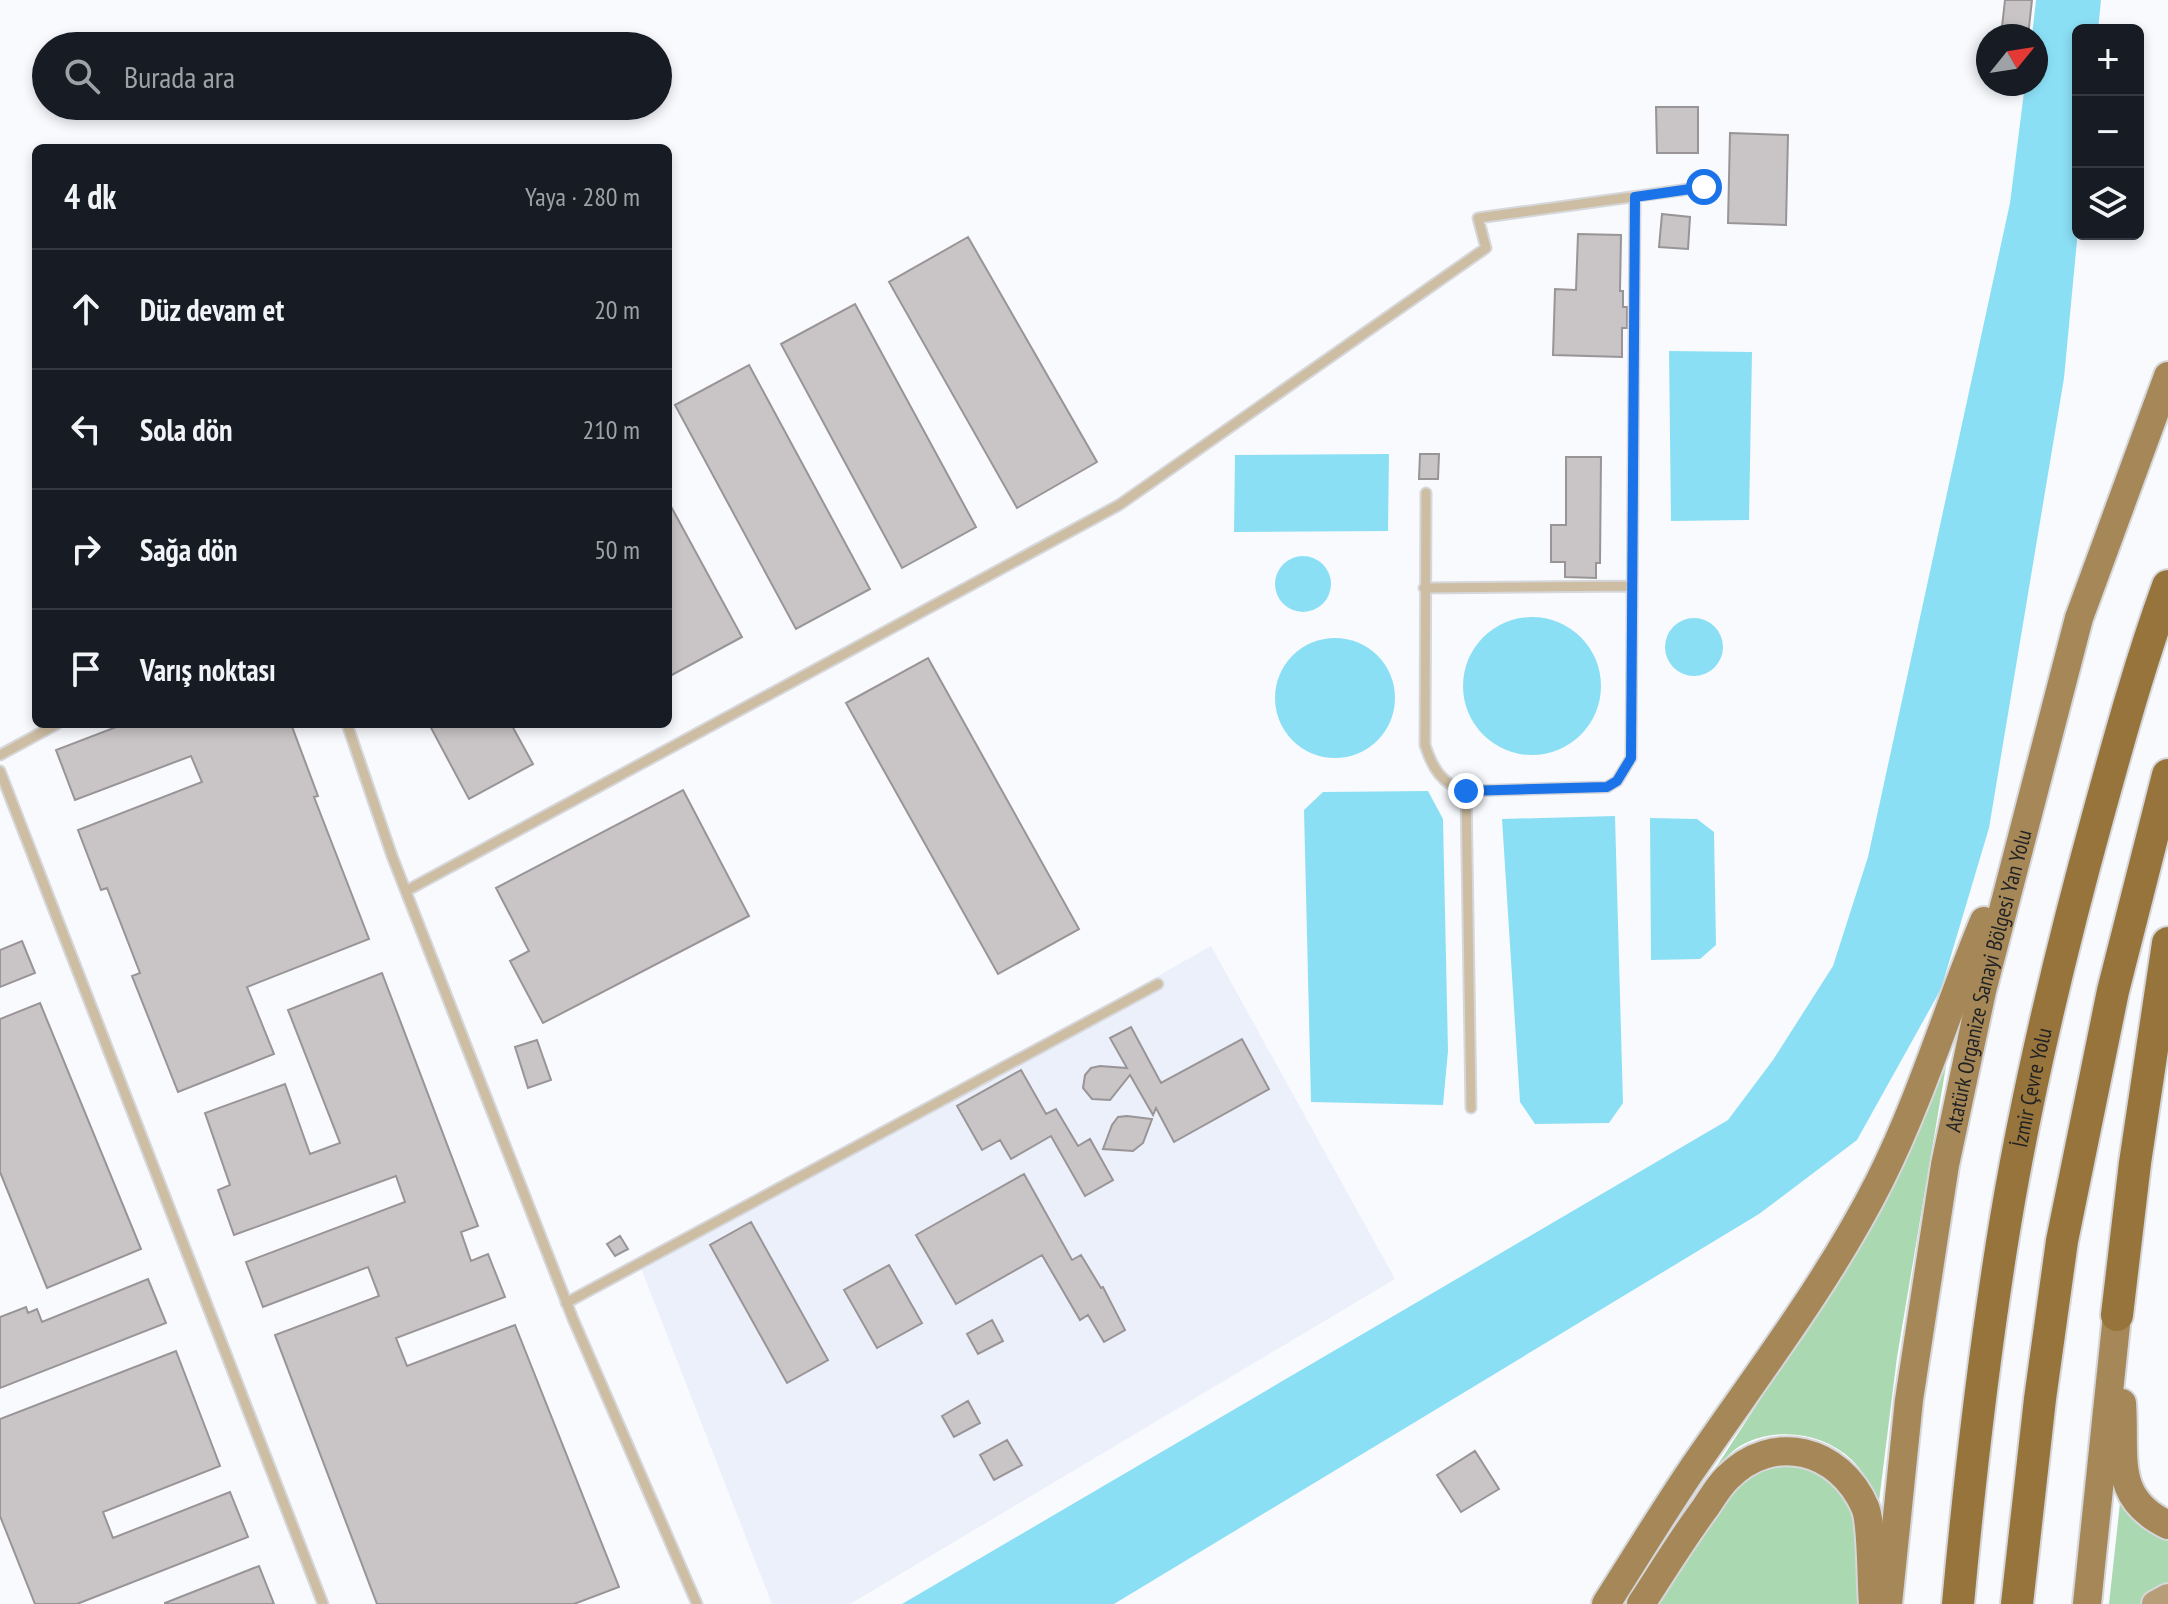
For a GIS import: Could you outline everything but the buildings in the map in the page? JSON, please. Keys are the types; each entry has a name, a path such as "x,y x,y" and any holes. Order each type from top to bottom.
{"highway":[{"name":"İzmir Çevre Yolu","path":"1958,1604 1967,1501 2002,1243 2029,1105 2057,971 2084,864 2141,661 2168,586"},
{"path":"2017,1604 2032,1460 2062,1241 2113,991 2168,775"},
{"path":"2117,1315 2135,1163 2168,943"}],"main road":[{"name":"Atatürk Organize Sanayi Bölgesi Yan Yolu","path":"1888,1604 1909,1400 1945,1165 1982,991 2079,618 2168,376"},
{"path":"1606,1604 1689,1474 1835,1258 1879,1182 1917,1101 1976,940 2026,820"},
{"path":"2117,1315 2124,1470 2130,1494 2147,1515 2168,1525"},
{"path":"2087,1604 2117,1315"},
{"path":"1641,1604 1727,1478 1755,1458 1781,1450 1810,1454 1831,1464 1850,1480 1867,1510 1873,1604"}],"street":[{"path":"2155,1604 2168,1597"}],"lane":[{"path":"406,891 1119,505 1486,248 1478,218 1704,187"},
{"path":"1426,493 1425,745 1430,763 1453,788 1466,791 1607,787 1617,781 1631,758 1635,197"},
{"path":"1424,588 1632,586"},
{"path":"0,755 50,728"},
{"path":"348,728 406,891 566,1303 697,1604"},
{"path":"0,771 323,1604"},
{"path":"1466,791 1471,1108"},
{"path":"566,1303 1158,984"}],"shaded area":[{"path":"1211,946 1395,1279 850,1604 772,1604 641,1268"}],"green space":[{"path":"1946,1066 1897,1357 1879,1501 1851,1459 1826,1443 1798,1435 1768,1436 1740,1446 1713,1472 1856,1252 1906,1158"},
{"path":"1795,1462 1819,1468 1850,1504 1857,1538 1858,1604 1654,1604 1735,1486 1771,1464"},
{"path":"2121,1494 2128,1511 2138,1523 2151,1533 2168,1539 2168,1604 2109,1604"}],"water":[{"path":"2036,0 2101,0 2099,24 2072,24 2072,240 2077,240 2064,378 1989,828 1941,989 1857,1140 1759,1214 1114,1604 902,1604 1728,1120 1773,1060 1833,966 1868,857 2010,203 2023,96 2048,96 2048,24 2033,24"},
{"path":"1669,351 1752,352 1749,520 1671,521"},
{"path":"1389,454 1388,531 1234,532 1235,455"},
{"path":"1303,556 1323,564 1331,584 1323,604 1303,612 1283,604 1275,584 1283,564"},
{"path":"1532,617 1559,622 1581,637 1596,659 1601,686 1596,713 1581,735 1559,750 1532,755 1505,750 1483,735 1468,713 1463,686 1468,659 1483,637 1505,622"},
{"path":"1694,618 1715,626 1723,647 1715,668 1694,676 1673,668 1665,647 1673,626"},
{"path":"1335,638 1358,643 1377,656 1390,675 1395,698 1390,721 1377,740 1358,753 1335,758 1312,753 1293,740 1280,721 1275,698 1280,675 1293,656 1312,643"},
{"path":"1428,791 1443,819 1448,1051 1443,1105 1311,1102 1304,810 1323,792"},
{"path":"1615,816 1623,1103 1609,1123 1535,1124 1520,1102 1502,819"},
{"path":"1650,818 1697,819 1714,832 1716,945 1700,959 1651,960"}],"route":[{"path":"1466,791 1607,787 1617,781 1631,758 1635,197 1704,187"}]}
